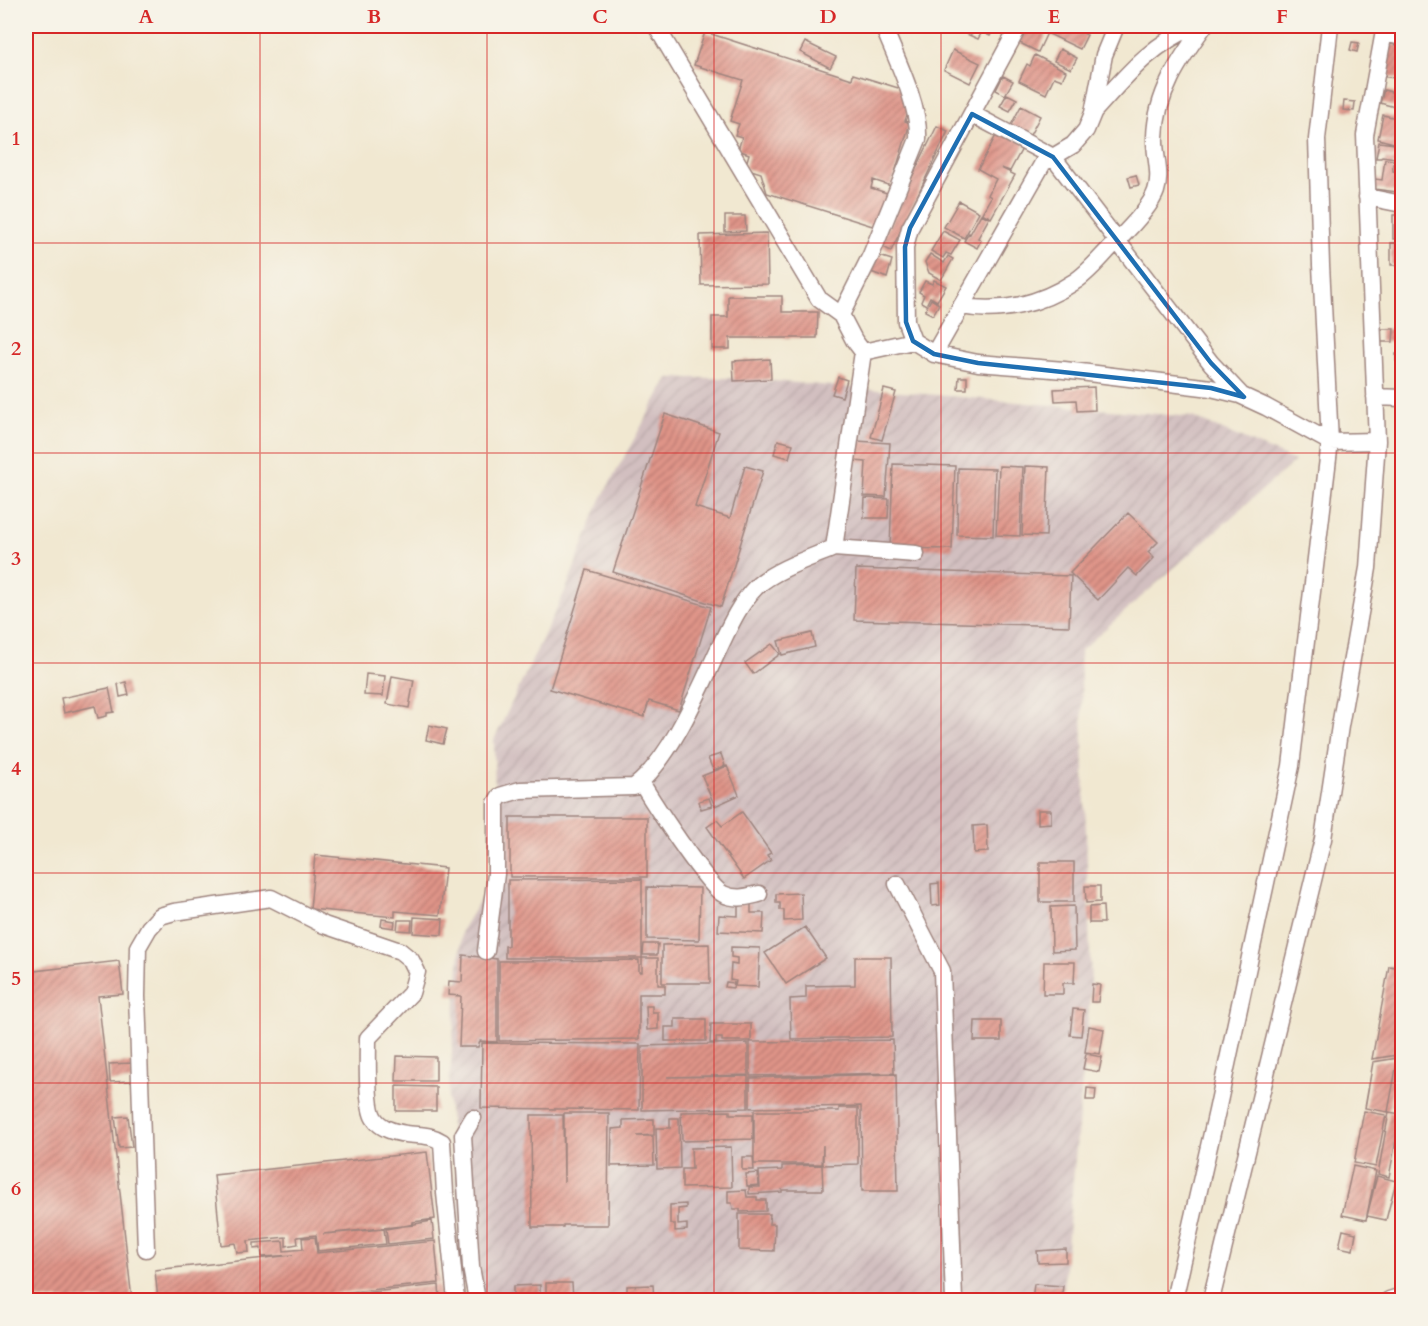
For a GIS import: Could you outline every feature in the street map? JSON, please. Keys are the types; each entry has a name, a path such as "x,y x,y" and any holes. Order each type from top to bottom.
{"street":[{"path":"656,26 819,299 841,315 863,352 834,548"},
{"path":"841,315 871,255 918,139 919,126 916,111 883,26"},
{"path":"1018,26 910,228 905,247 906,322 913,341 934,354 978,363 1064,370 1211,388 1244,397 1330,442 1377,441"},
{"path":"934,354 1043,163 1072,145 1086,130 1093,113 1104,55 1116,26"},
{"path":"1093,113 1141,59 1179,32 1196,26"},
{"path":"961,306 979,309 1026,305 1075,282 1129,230 1156,192 1158,175 1155,137 1160,105 1178,63 1204,26"},
{"path":"1174,1300 1291,766 1330,442 1317,139 1329,26"},
{"path":"1211,1300 1323,839 1368,568 1377,441 1365,135 1384,29 1402,37"},
{"path":"972,114 1053,157 1211,363 1244,397"},
{"path":"1367,197 1402,204"},
{"path":"863,352 913,341"},
{"path":"1375,397 1402,398"},
{"path":"486,951 496,874 496,803 500,796 520,790 634,787 657,764 674,737 733,619 757,586 790,566 834,548 916,554"},
{"path":"641,782 678,838 720,893 737,899 759,894"},
{"path":"897,884 942,971 954,1300"},
{"path":"146,1250 137,996 138,947 149,928 160,916 271,898 324,925 400,951 411,960 417,972 411,993 368,1038 369,1094 372,1116 384,1128 407,1134 433,1136 442,1142 456,1300"},
{"path":"473,1118 463,1135 471,1268 477,1300"},
{"path":"1389,1300 1402,1296"}],"highlighted area":[{"path":"972,114 1053,157 1211,363 1244,397 1211,388 978,363 934,354 913,341 906,322 905,247 910,228"}],"shaded area":[{"path":"668,378 738,378 1192,417 1295,461 1080,651 1091,985 1062,1300 472,1300 465,1269 448,1099 462,930 496,874 494,740 566,589 601,499"}],"building":[{"path":"968,26 992,26 994,29 990,36 982,32 978,39 964,33"},
{"path":"1022,26 1037,26 1049,32 1052,26 1069,26 1087,35 1080,49 1047,33 1038,52 1020,43 1021,40 1016,37"},
{"path":"1075,26 1092,26 1088,32"},
{"path":"705,32 852,79 853,74 908,91 904,104 910,106 905,121 910,123 891,186 873,180 871,188 890,194 879,228 767,193 761,173 745,168 749,154 738,150 742,137 735,135 739,124 730,121 743,80 694,65"},
{"path":"805,42 836,57 830,68 800,52"},
{"path":"1352,42 1359,43 1357,52 1350,50"},
{"path":"1385,43 1402,46 1402,79 1380,76"},
{"path":"1060,49 1077,58 1071,69 1054,61"},
{"path":"953,50 980,63 970,83 944,70"},
{"path":"1035,55 1066,71 1062,80 1054,77 1046,94 1019,81 1027,64 1030,66"},
{"path":"1003,76 1013,81 1005,95 996,90"},
{"path":"1384,90 1402,95 1402,109 1380,103"},
{"path":"1007,94 1017,99 1010,111 1000,106"},
{"path":"1344,101 1355,102 1354,111 1343,110"},
{"path":"1021,106 1040,116 1028,139 1009,129"},
{"path":"1383,115 1402,119 1402,145 1378,139"},
{"path":"937,126 948,131 891,251 879,245"},
{"path":"999,130 1025,143 1010,171 1001,168 1015,175 991,218 982,213 991,197 988,195 996,179 978,169"},
{"path":"1379,142 1402,145 1402,159 1382,156 1376,158"},
{"path":"1385,159 1399,161 1399,165 1393,164 1393,171 1401,172 1398,192 1374,189 1375,179 1382,180"},
{"path":"1136,175 1139,185 1131,187 1128,177"},
{"path":"959,201 979,212 964,238 944,227"},
{"path":"981,214 989,218 978,238 981,240 977,248 964,241"},
{"path":"1393,215 1402,215 1402,239 1393,239"},
{"path":"725,216 745,216 746,231 725,232"},
{"path":"943,231 960,240 951,255 946,253 943,258 931,251"},
{"path":"767,233 768,284 701,285 700,235"},
{"path":"1402,241 1402,252 1398,252 1398,265 1391,265 1391,243 1398,243"},
{"path":"930,254 944,263 948,256 953,259 941,280 929,273 925,262"},
{"path":"876,255 892,260 887,278 871,272"},
{"path":"934,280 946,286 937,301 930,297 926,305 921,302 924,295 919,292 925,281 932,284"},
{"path":"728,296 782,296 782,312 818,312 817,338 730,338 730,349 712,349 712,317 728,317"},
{"path":"931,299 939,304 933,315 925,311"},
{"path":"1380,329 1394,329 1393,342 1380,342"},
{"path":"1396,354 1402,354 1402,361 1396,361"},
{"path":"770,359 771,379 734,381 733,361"},
{"path":"838,377 847,380 842,397 832,394"},
{"path":"959,377 967,377 967,389 958,389"},
{"path":"1094,387 1095,410 1077,411 1076,400 1055,401 1054,389"},
{"path":"884,389 896,392 882,440 871,437"},
{"path":"665,414 719,432 695,507 730,518 745,466 763,471 721,607 613,572"},
{"path":"778,440 793,444 789,458 774,454"},
{"path":"856,441 890,443 886,497 864,496 866,462 854,461"},
{"path":"893,464 955,466 952,549 890,548"},
{"path":"999,466 1023,467 1020,536 996,535"},
{"path":"1025,466 1049,467 1046,536 1022,535"},
{"path":"958,468 995,469 993,536 957,535"},
{"path":"865,498 889,499 888,518 864,518"},
{"path":"1128,513 1158,542 1148,552 1154,558 1137,576 1128,568 1098,600 1070,573"},
{"path":"856,569 1071,576 1069,626 854,620"},
{"path":"587,570 711,607 679,710 649,701 644,717 550,689"},
{"path":"812,633 815,647 782,655 778,641"},
{"path":"772,644 780,654 753,674 745,663"},
{"path":"366,674 385,676 383,696 364,695"},
{"path":"392,676 414,680 409,708 387,704"},
{"path":"126,682 129,695 120,697 118,684"},
{"path":"109,688 114,712 107,713 107,716 98,718 95,706 64,713 61,698"},
{"path":"429,725 447,729 443,744 426,740"},
{"path":"721,754 725,766 713,770 708,758"},
{"path":"727,766 739,795 715,806 702,776"},
{"path":"709,798 712,806 701,809 699,801"},
{"path":"1038,810 1051,810 1051,823 1038,824"},
{"path":"742,812 771,853 767,855 771,860 744,879 707,827 717,820 722,826"},
{"path":"510,817 647,817 647,877 510,877"},
{"path":"987,825 988,852 974,853 973,826"},
{"path":"315,855 445,868 440,915 395,911 395,917 310,909"},
{"path":"1040,862 1074,862 1074,902 1040,902"},
{"path":"642,879 642,958 505,958 505,946 508,946 508,880"},
{"path":"939,883 940,905 932,906 931,884"},
{"path":"1085,886 1100,886 1100,902 1086,903"},
{"path":"647,887 700,888 699,940 647,939"},
{"path":"801,893 802,920 784,921 784,910 780,910 780,903 776,903 776,894"},
{"path":"738,903 751,904 751,913 764,913 763,933 718,931 719,915 738,916"},
{"path":"1074,906 1075,950 1052,951 1051,907"},
{"path":"1103,906 1104,923 1089,923 1089,907"},
{"path":"414,917 443,919 442,935 413,933"},
{"path":"382,919 395,921 394,928 381,926"},
{"path":"398,920 412,920 411,931 397,930"},
{"path":"805,927 826,958 786,984 765,953"},
{"path":"644,944 658,944 657,955 643,955"},
{"path":"709,944 710,983 662,983 662,945"},
{"path":"731,947 760,948 758,987 735,986 736,981 730,980 731,964 737,965 737,958 731,957"},
{"path":"463,955 497,959 497,1042 480,1041 478,1047 459,1047 461,996 448,995 449,981 462,982"},
{"path":"855,957 891,957 892,1037 791,1039 790,999 806,998 806,986 855,985"},
{"path":"642,958 658,958 658,985 665,985 665,994 639,994 639,1039 499,1041 499,961 639,960 639,972 642,972"},
{"path":"119,961 123,994 98,996 132,1300 26,1300 26,972"},
{"path":"1044,962 1075,962 1074,983 1063,983 1063,994 1043,994"},
{"path":"1389,966 1402,968 1402,1026 1397,1055 1372,1059"},
{"path":"726,982 734,983 733,988 725,987"},
{"path":"1092,984 1100,985 1098,1002 1091,1002"},
{"path":"646,1006 652,1006 652,1012 658,1012 658,1029 647,1030"},
{"path":"1073,1009 1084,1010 1081,1036 1070,1035"},
{"path":"675,1019 706,1019 706,1041 665,1041 665,1027 675,1027"},
{"path":"975,1021 1001,1021 1001,1041 974,1041"},
{"path":"711,1024 751,1024 751,1041 722,1041 722,1038 716,1038 716,1043 710,1043"},
{"path":"1089,1026 1104,1029 1100,1054 1085,1052"},
{"path":"893,1040 894,1073 750,1076 750,1042"},
{"path":"482,1043 640,1044 639,1110 481,1108"},
{"path":"748,1043 748,1075 667,1077 748,1076 748,1108 642,1110 642,1046"},
{"path":"1086,1054 1102,1057 1099,1072 1083,1069"},
{"path":"397,1056 436,1057 436,1081 396,1081"},
{"path":"1398,1058 1388,1112 1365,1108 1373,1062"},
{"path":"132,1063 132,1081 110,1082 109,1064"},
{"path":"896,1074 898,1191 862,1191 861,1106 750,1108 750,1078"},
{"path":"1402,1085 1402,1109 1397,1108"},
{"path":"396,1086 436,1087 436,1111 396,1111"},
{"path":"1087,1088 1096,1089 1095,1100 1086,1100"},
{"path":"839,1108 858,1108 858,1164 823,1165 823,1145 822,1164 754,1164 754,1111 839,1111"},
{"path":"730,1111 730,1114 753,1114 753,1139 682,1141 681,1112"},
{"path":"1364,1111 1386,1115 1376,1167 1354,1163"},
{"path":"1389,1112 1401,1114 1389,1177 1378,1174"},
{"path":"564,1113 609,1113 608,1225 532,1227 531,1115 563,1115 564,1182"},
{"path":"128,1116 132,1147 119,1148 115,1117"},
{"path":"670,1118 679,1118 680,1168 657,1169 656,1128 670,1128"},
{"path":"654,1119 654,1135 637,1136 653,1136 654,1165 611,1166 612,1129 623,1128 623,1120"},
{"path":"731,1147 732,1187 682,1188 682,1169 692,1169 691,1148"},
{"path":"427,1152 435,1219 413,1222 413,1225 323,1234 384,1229 386,1244 318,1251 316,1235 297,1237 298,1244 286,1246 286,1237 248,1241 249,1252 237,1253 235,1243 221,1245 214,1175"},
{"path":"742,1157 753,1157 754,1170 742,1170"},
{"path":"822,1165 823,1190 782,1190 782,1192 749,1194 749,1187 760,1187 759,1171 782,1170 782,1166"},
{"path":"1353,1166 1376,1171 1366,1220 1342,1215"},
{"path":"758,1173 759,1185 747,1186 746,1174"},
{"path":"1377,1176 1396,1181 1386,1220 1367,1216"},
{"path":"746,1190 747,1197 766,1200 766,1211 740,1212 740,1209 733,1209 732,1203 728,1203 728,1191"},
{"path":"686,1204 686,1208 678,1209 678,1225 687,1224 687,1230 675,1231 675,1224 670,1224 670,1205"},
{"path":"739,1214 770,1214 769,1224 775,1224 774,1251 739,1250"},
{"path":"432,1221 434,1239 388,1244 386,1229"},
{"path":"1343,1230 1356,1233 1353,1250 1339,1247"},
{"path":"315,1237 317,1253 435,1241 439,1283 270,1300 158,1300 155,1270 293,1255 262,1257 261,1248 254,1249 254,1243 283,1241 284,1251 303,1249 302,1238"},
{"path":"1066,1249 1066,1262 1038,1263 1037,1251"},
{"path":"546,1283 572,1283 573,1298 546,1298"},
{"path":"1034,1284 1063,1286 1061,1300 1032,1300"},
{"path":"439,1285 440,1300 305,1300 305,1299"},
{"path":"540,1285 540,1300 513,1300 513,1286"},
{"path":"653,1285 654,1300 627,1300 627,1286"}]}
